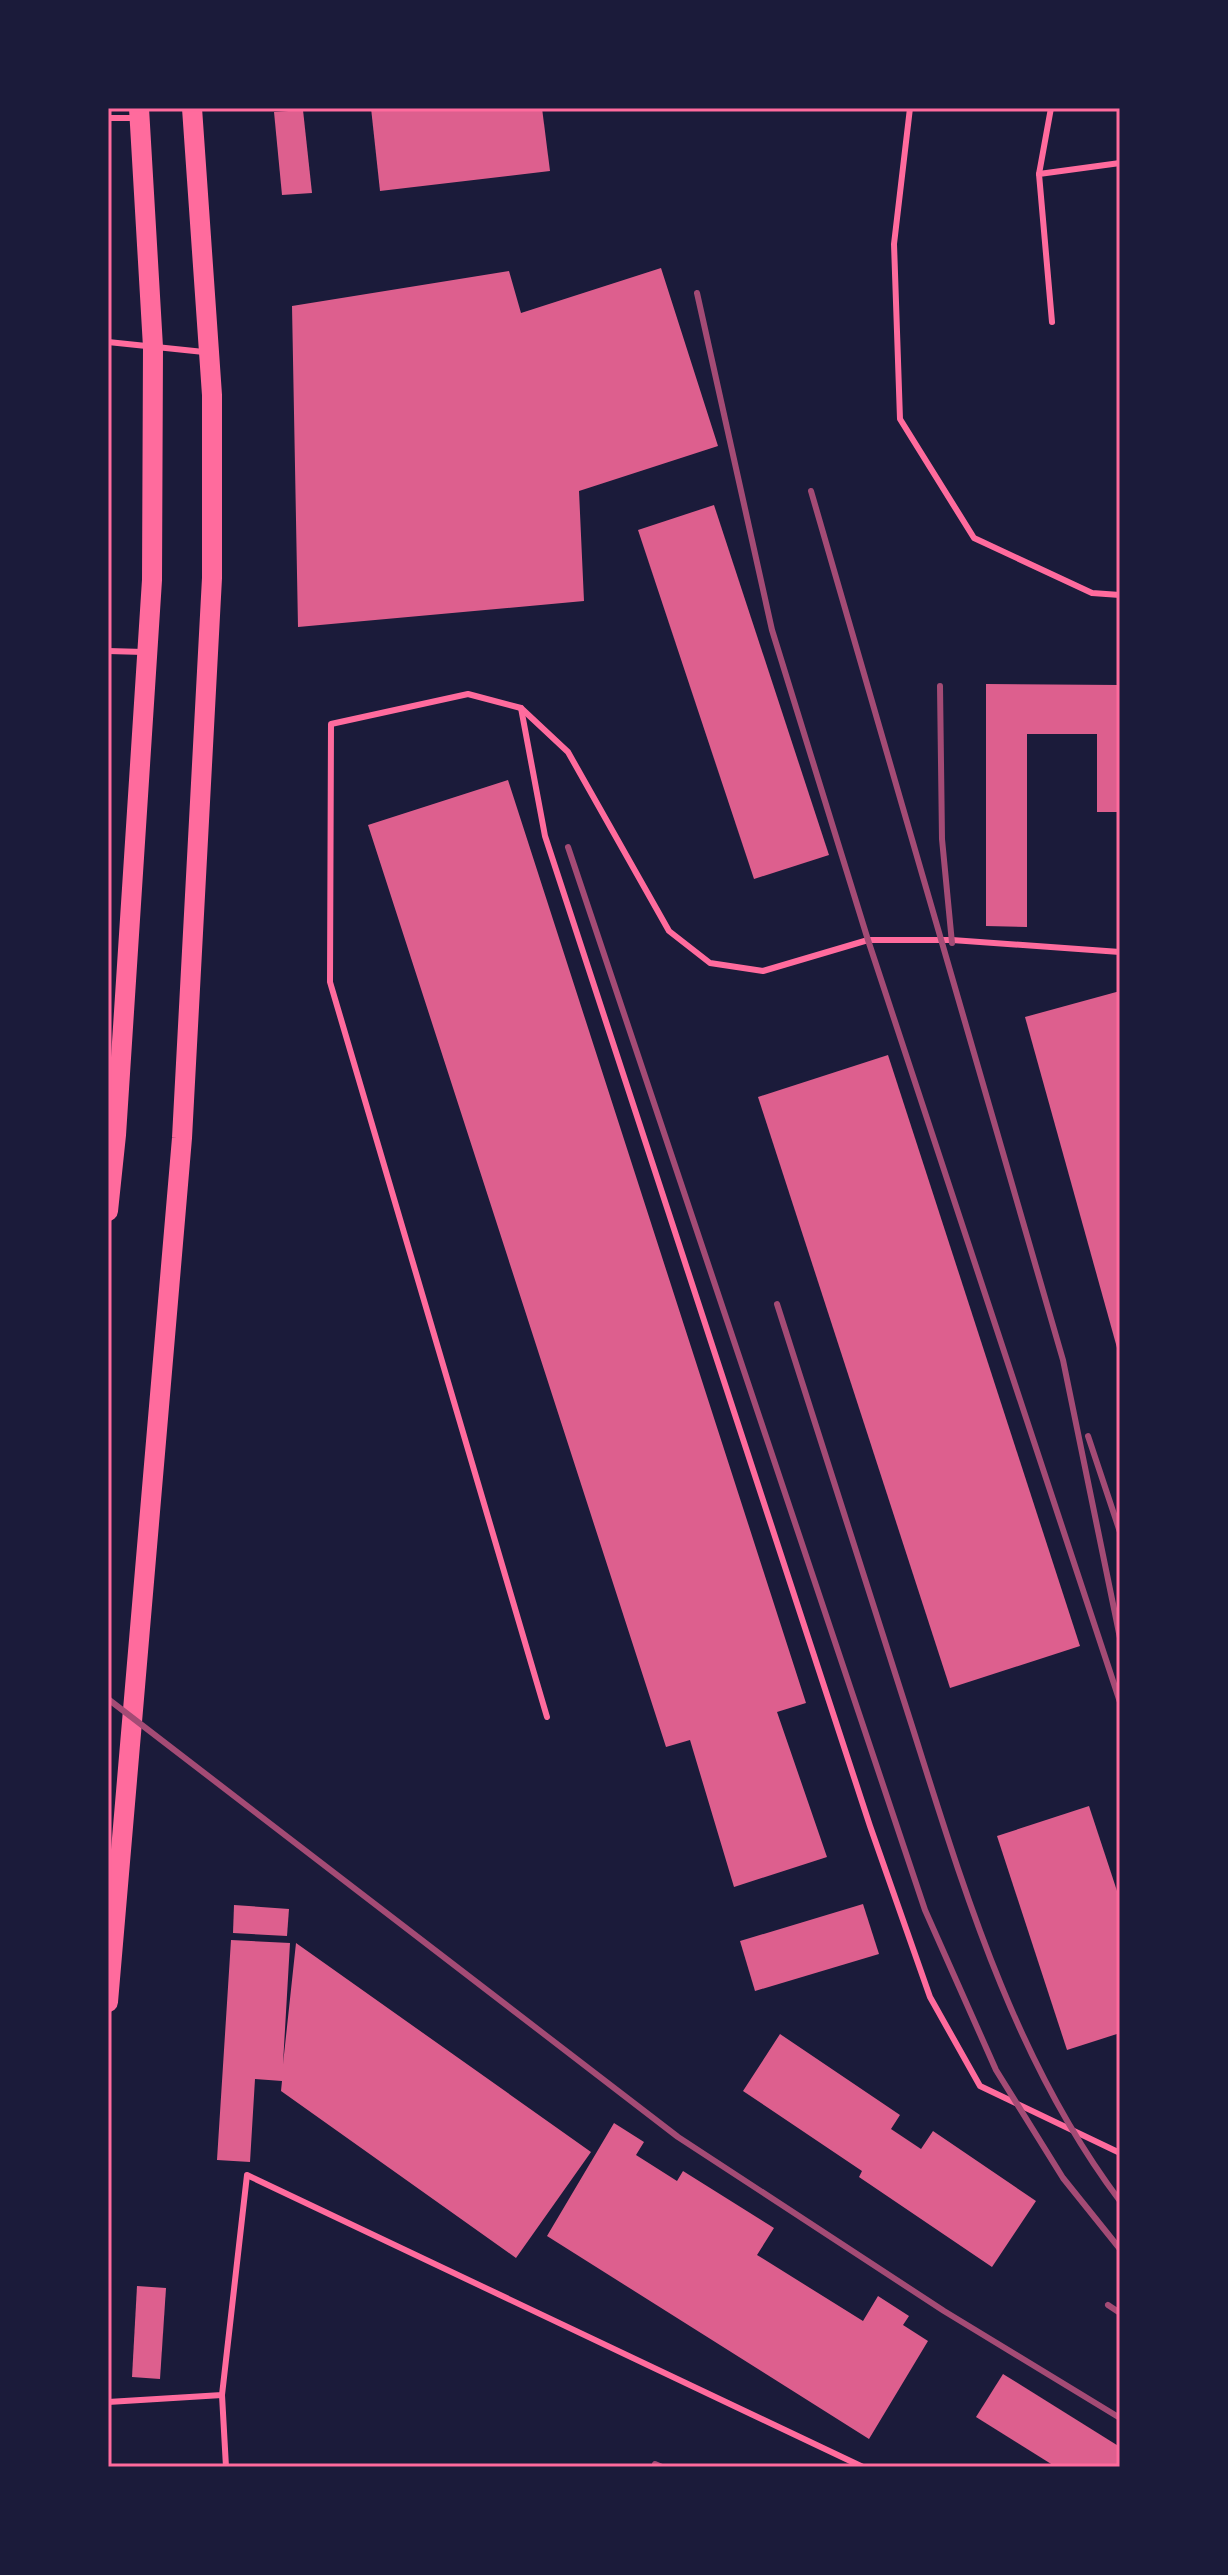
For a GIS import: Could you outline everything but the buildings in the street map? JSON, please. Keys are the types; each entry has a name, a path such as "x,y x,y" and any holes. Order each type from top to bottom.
{"main road":[{"path":"108,2002 182,1138 212,578 210,353 192,108"},
{"path":"108,1211 116,1135 152,580 153,347 140,113"}],"lane":[{"path":"910,108 894,244 900,419 974,538 1092,593 1120,595"},
{"path":"1051,108 1039,174 1052,322"},
{"path":"108,118 140,113"},
{"path":"1039,174 1120,163"},
{"path":"108,342 210,353"},
{"path":"108,651 147,652"},
{"path":"547,1717 330,982 331,724 468,694 521,708 568,752 669,931 710,963 763,971 868,940 952,940 1120,952"},
{"path":"521,708 545,836 865,1811 930,1997 980,2086 1120,2153"},
{"path":"226,2467 222,2395 247,2175 863,2467"},
{"path":"108,2402 222,2395"}],"railway":[{"path":"697,293 772,630 868,940 1120,1702"},
{"path":"811,491 1063,1360 1120,1638"},
{"path":"940,686 942,839 952,943"},
{"path":"568,847 925,1910 996,2070 1063,2178 1120,2249"},
{"path":"777,1304 952,1850 996,1973 1051,2091 1083,2147 1120,2201"},
{"path":"1088,1436 1120,1532"},
{"path":"108,1699 678,2137 944,2311 1120,2418"},
{"path":"1108,2305 1120,2313"},
{"path":"655,2464 662,2467"}]}
